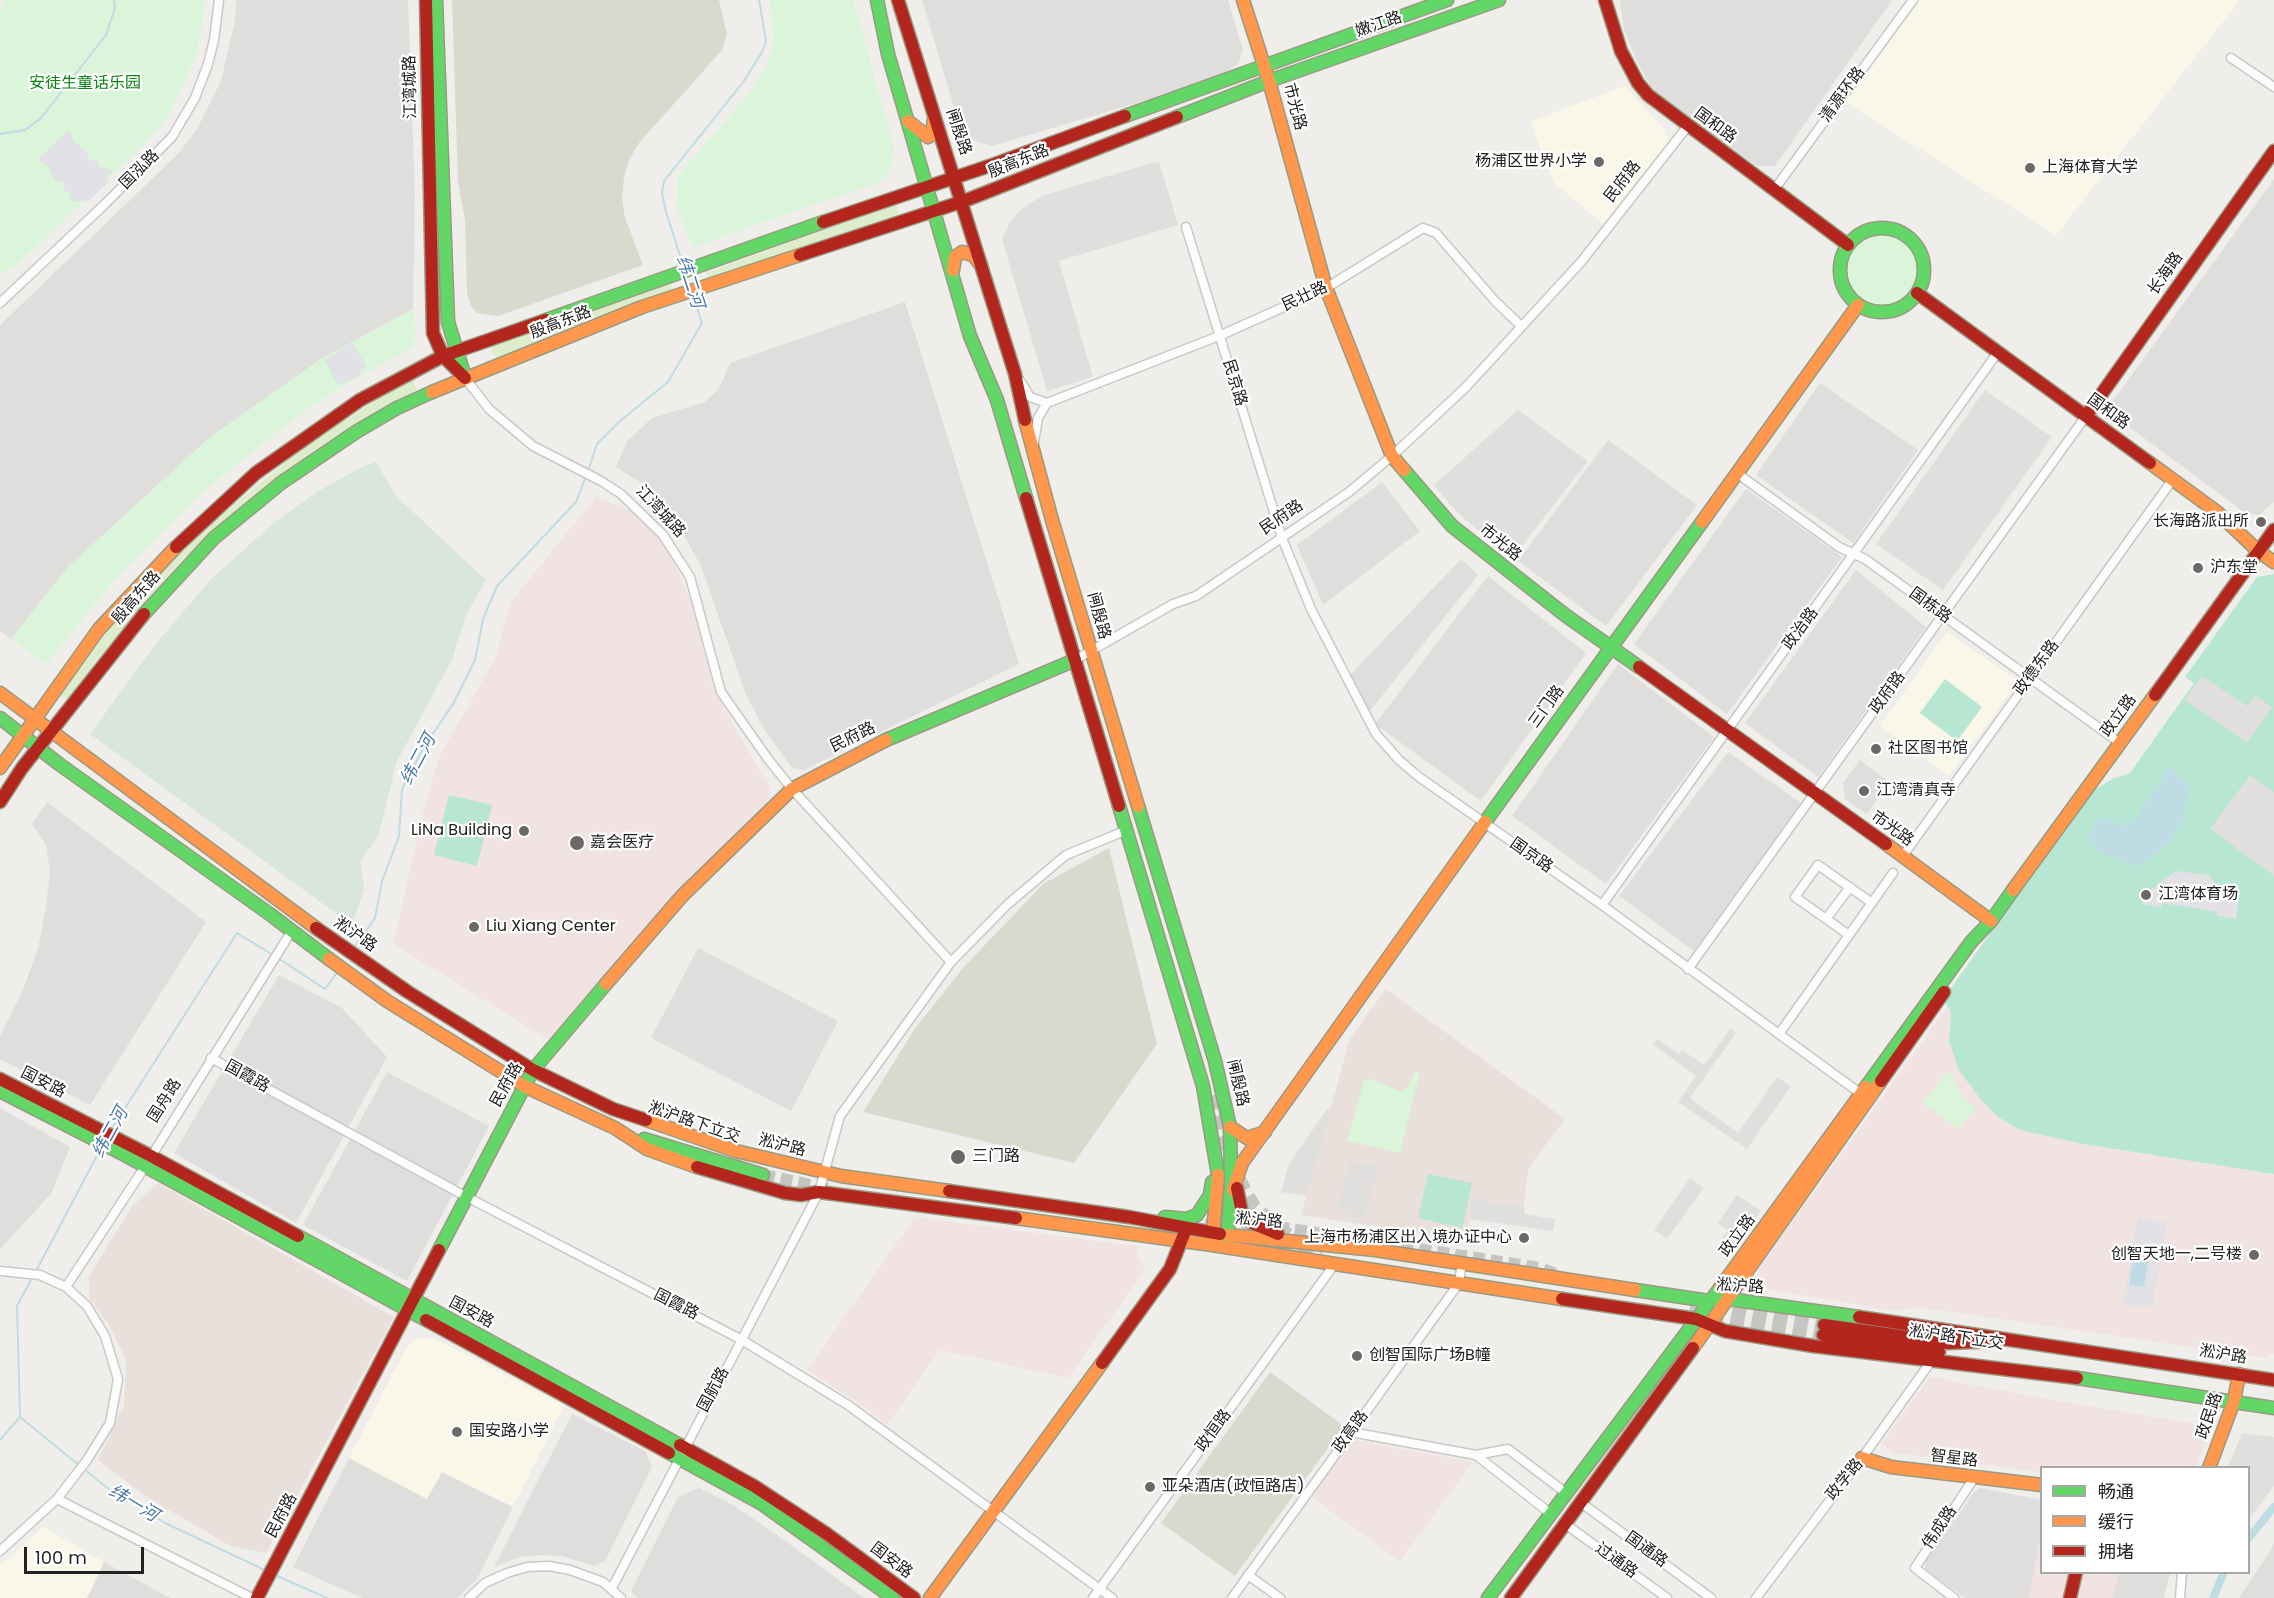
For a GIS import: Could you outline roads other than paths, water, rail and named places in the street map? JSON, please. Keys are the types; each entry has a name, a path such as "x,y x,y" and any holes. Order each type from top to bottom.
{"main road":[{"name":"江湾城路","path":"426,0 432,314 434,333 443,356 465,378"},
{"name":"江湾城路","path":"436,0 448,322 465,378"},
{"name":"闸殷路","path":"878,0 888,54 925,186 970,336 998,400 1203,1086 1216,1157 1218,1198 1213,1239"},
{"name":"闸殷路","path":"898,0 1016,374 1034,457 1090,651 1215,1061 1230,1127 1231,1203 1227,1241"},
{"name":"市光路","path":"1243,0 1269,81 1326,288 1392,456 1452,526 1565,615 1816,793 1991,921"},
{"name":"嫩江路","path":"1263,64 1447,0"},
{"name":"嫩江路","path":"1269,81 1499,0"},
{"name":"国和路","path":"1605,0 1621,51 1638,83 1648,95 1687,127 1848,245"},
{"name":"殷高东路","path":"0,768 99,629 195,527 256,473 360,400 455,351 701,267 925,186 995,164 1263,64"},
{"name":"殷高东路","path":"0,802 50,732 153,603 214,538 280,483 356,432 397,408 465,378 673,297 963,201 1269,81"},
{"path":"906,119 920,132 930,136 934,124 931,102"},
{"name":"长海路","path":"2086,416 2274,151"},
{"path":"1886,228 1900,231 1912,240 1920,251 1924,265 1923,280 1917,293 1904,306 1885,312 1876,312 1858,305 1848,296 1840,277 1842,257 1848,245 1858,235 1872,229 1886,228"},
{"path":"953,276 952,262 957,254 962,252 973,255 982,266"},
{"name":"国和路","path":"1917,293 2217,512 2258,551 2274,562"},
{"name":"三门路","path":"1231,1203 1236,1178 1242,1164 1610,647 1738,474 1858,305"},
{"name":"政立路","path":"1488,1598 1696,1318 1978,946 1991,921 2274,530"},
{"path":"1055,593 1064,598 1069,595 1070,578"},
{"name":"民府路","path":"257,1598 533,1070 682,896 749,828 792,789 871,747 1075,660"},
{"name":"淞沪路","path":"0,693 300,918 341,946 533,1070 613,1109 736,1151 823,1172 892,1185 1129,1217 1185,1228 1213,1239"},
{"path":"1099,739 1096,718 1104,714 1110,720"},
{"name":"淞沪路","path":"0,718 330,961 524,1086 615,1128 647,1149 725,1177 785,1193 801,1195 819,1192 1183,1241 1213,1239 1227,1241 1334,1265 1696,1318 1709,1326 1813,1346 2084,1378 2234,1401 2270,1410"},
{"path":"1140,809 1159,890 1199,1038 1141,876"},
{"name":"国安路","path":"0,1079 123,1149 144,1168 410,1306 796,1512 914,1598"},
{"name":"国安路","path":"0,1090 91,1131"},
{"name":"政立路","path":"1511,1598 1709,1326 1865,1096"},
{"name":"淞沪路下立交","path":"613,1109 648,1126 765,1169 671,1149 615,1128"},
{"path":"1230,1127 1247,1138 1266,1131"},
{"name":"国安路","path":"123,1149 151,1156 410,1306"},
{"path":"1231,1149 1237,1200 1242,1213 1262,1229 1294,1240"},
{"path":"1129,1217 1186,1219 1197,1215 1210,1195 1216,1157"},
{"path":"930,1598 1170,1269 1183,1241 1185,1228"},
{"name":"淞沪路","path":"1227,1241 1294,1240 1462,1262 1709,1302 1728,1299 1986,1334 2274,1380"},
{"name":"淞沪路下立交","path":"2031,1343 1948,1343 1824,1330 1986,1357 2084,1378"},
{"name":"政民路","path":"2209,1466 2234,1401 2240,1374"},
{"name":"国安路","path":"682,1452 762,1504 893,1598"},
{"name":"智星路","path":"1863,1458 1891,1467 2040,1485"},
{"path":"2070,1598 2076,1574"}],"street":[{"name":"国泓路","path":"0,303 172,137 195,98 208,64 214,40 219,0"},
{"name":"清源环路","path":"1774,190 1913,0"},
{"path":"2231,58 2274,87"},
{"name":"民府路","path":"1075,660 1173,604 1196,596 1349,492 1392,456 1465,388 1581,262 1687,127"},
{"name":"民京路","path":"1186,227 1282,538"},
{"name":"民壮路","path":"1047,404 1219,336 1326,288 1420,230 1428,228 1436,233 1495,302 1521,326"},
{"name":"政治路","path":"1602,905 1998,352"},
{"path":"1016,374 1030,397 1047,404 1036,425 1034,457"},
{"name":"江湾城路","path":"465,378 489,409 532,446 602,481 638,508 663,535 678,557 696,597 709,655 721,692 792,789 951,962"},
{"name":"政府路","path":"1688,969 2086,416"},
{"name":"国栋路","path":"1738,474 1839,547 1865,559 2120,743"},
{"name":"政德东路","path":"1902,858 2173,479"},
{"name":"国京路","path":"1282,538 1311,609 1376,734 1399,760 1865,1096"},
{"name":"国航路","path":"612,1588 819,1192 840,1116 951,962 1008,904 1066,855 1127,830"},
{"path":"1849,935 1795,897 1818,865 1872,903"},
{"path":"1779,1034 1893,873"},
{"path":"1826,919 1850,887"},
{"path":"291,931 300,918"},
{"name":"国舟路","path":"66,1287 144,1168 291,931"},
{"name":"国霞路","path":"211,1058 467,1197 741,1339 848,1405 1112,1598"},
{"name":"政高路","path":"1232,1598 1458,1283 1462,1262"},
{"name":"政恒路","path":"1093,1598 1334,1265"},
{"path":"0,1551 57,1499 76,1477 110,1423 118,1379 105,1336 87,1306 66,1287 40,1275 2,1271"},
{"name":"政学路","path":"1756,1598 1863,1458 1932,1360"},
{"path":"1351,1432 1476,1455 1508,1449 1566,1493"},
{"path":"1476,1455 1551,1514"},
{"name":"伟成路","path":"1954,1598 1915,1568 1974,1478"},
{"path":"57,1499 252,1598"},
{"name":"国通路","path":"1580,1502 1711,1598"},
{"name":"过通路","path":"1564,1523 1667,1598"},
{"path":"469,1598 485,1584 507,1573 538,1566 570,1570 612,1588 621,1598"},
{"path":"2180,1598 2182,1574"},
{"path":"1248,1575 1280,1598"}],"water":[{"path":"2170,767 2190,785 2182,821 2170,840 2158,853 2137,866 2098,852 2088,833 2098,818 2107,818 2125,827 2139,816 2148,799 2163,780 2167,768"},
{"path":"2134,1255 2149,1257 2144,1287 2129,1285"}],"waterway":[{"path":"0,134 25,130 41,118 106,35 115,8 114,0"},
{"name":"纬二河","path":"683,265 666,212 662,193 664,181 744,81 762,52 766,41 759,0"},
{"name":"纬二河","path":"588,471 597,444 620,421 668,382 702,323 693,296"},
{"name":"纬二河","path":"353,949 375,918 382,881 399,836 402,789 424,747 453,704 475,660 483,619 497,586 576,502 586,476"},
{"name":"纬二河","path":"111,1130 237,933 273,955"},
{"name":"纬二河","path":"278,958 325,989 338,971"},
{"name":"纬二河","path":"35,1273 101,1148"},
{"name":"纬二河","path":"0,1440 20,1417 17,1306 32,1278"},
{"name":"纬一河","path":"20,1417 80,1466"},
{"name":"纬一河","path":"84,1469 106,1487 165,1523 267,1571"},
{"path":"2250,1537 2274,1507"},
{"path":"2213,1598 2223,1574"},
{"name":"纬一河","path":"275,1575 327,1598"}],"tunnel":[{"path":"1210,1096 1229,1167"},
{"path":"763,1175 830,1189"},
{"path":"1238,1178 1254,1207 1288,1235"},
{"path":"1187,1224 1284,1228 1540,1268 1556,1274"},
{"path":"1280,1240 1320,1257"},
{"path":"1712,1304 1824,1325"},
{"path":"1689,1313 1823,1335"}],"place":[{"name":"杨浦区世界小学","path":"1599,162"},
{"name":"上海体育大学","path":"2030,168"},
{"name":"长海路派出所","path":"2261,522"},
{"name":"沪东堂","path":"2198,568"},
{"name":"社区图书馆","path":"1876,749"},
{"name":"江湾清真寺","path":"1864,791"},
{"name":"LiNa Building","path":"524,831"},
{"name":"嘉会医疗","path":"577,843"},
{"name":"江湾体育场","path":"2146,895"},
{"name":"Liu Xiang Center","path":"474,927"},
{"name":"三门路","path":"958,1157"},
{"name":"上海市杨浦区出入境办证中心","path":"1524,1238"},
{"name":"创智天地一,二号楼","path":"2254,1255"},
{"name":"创智国际广场B幢","path":"1357,1356"},
{"name":"国安路小学","path":"457,1432"},
{"name":"亚朵酒店(政恒路店)","path":"1150,1487"}],"park label":[{"name":"安徒生童话乐园","path":"85,84"}]}
